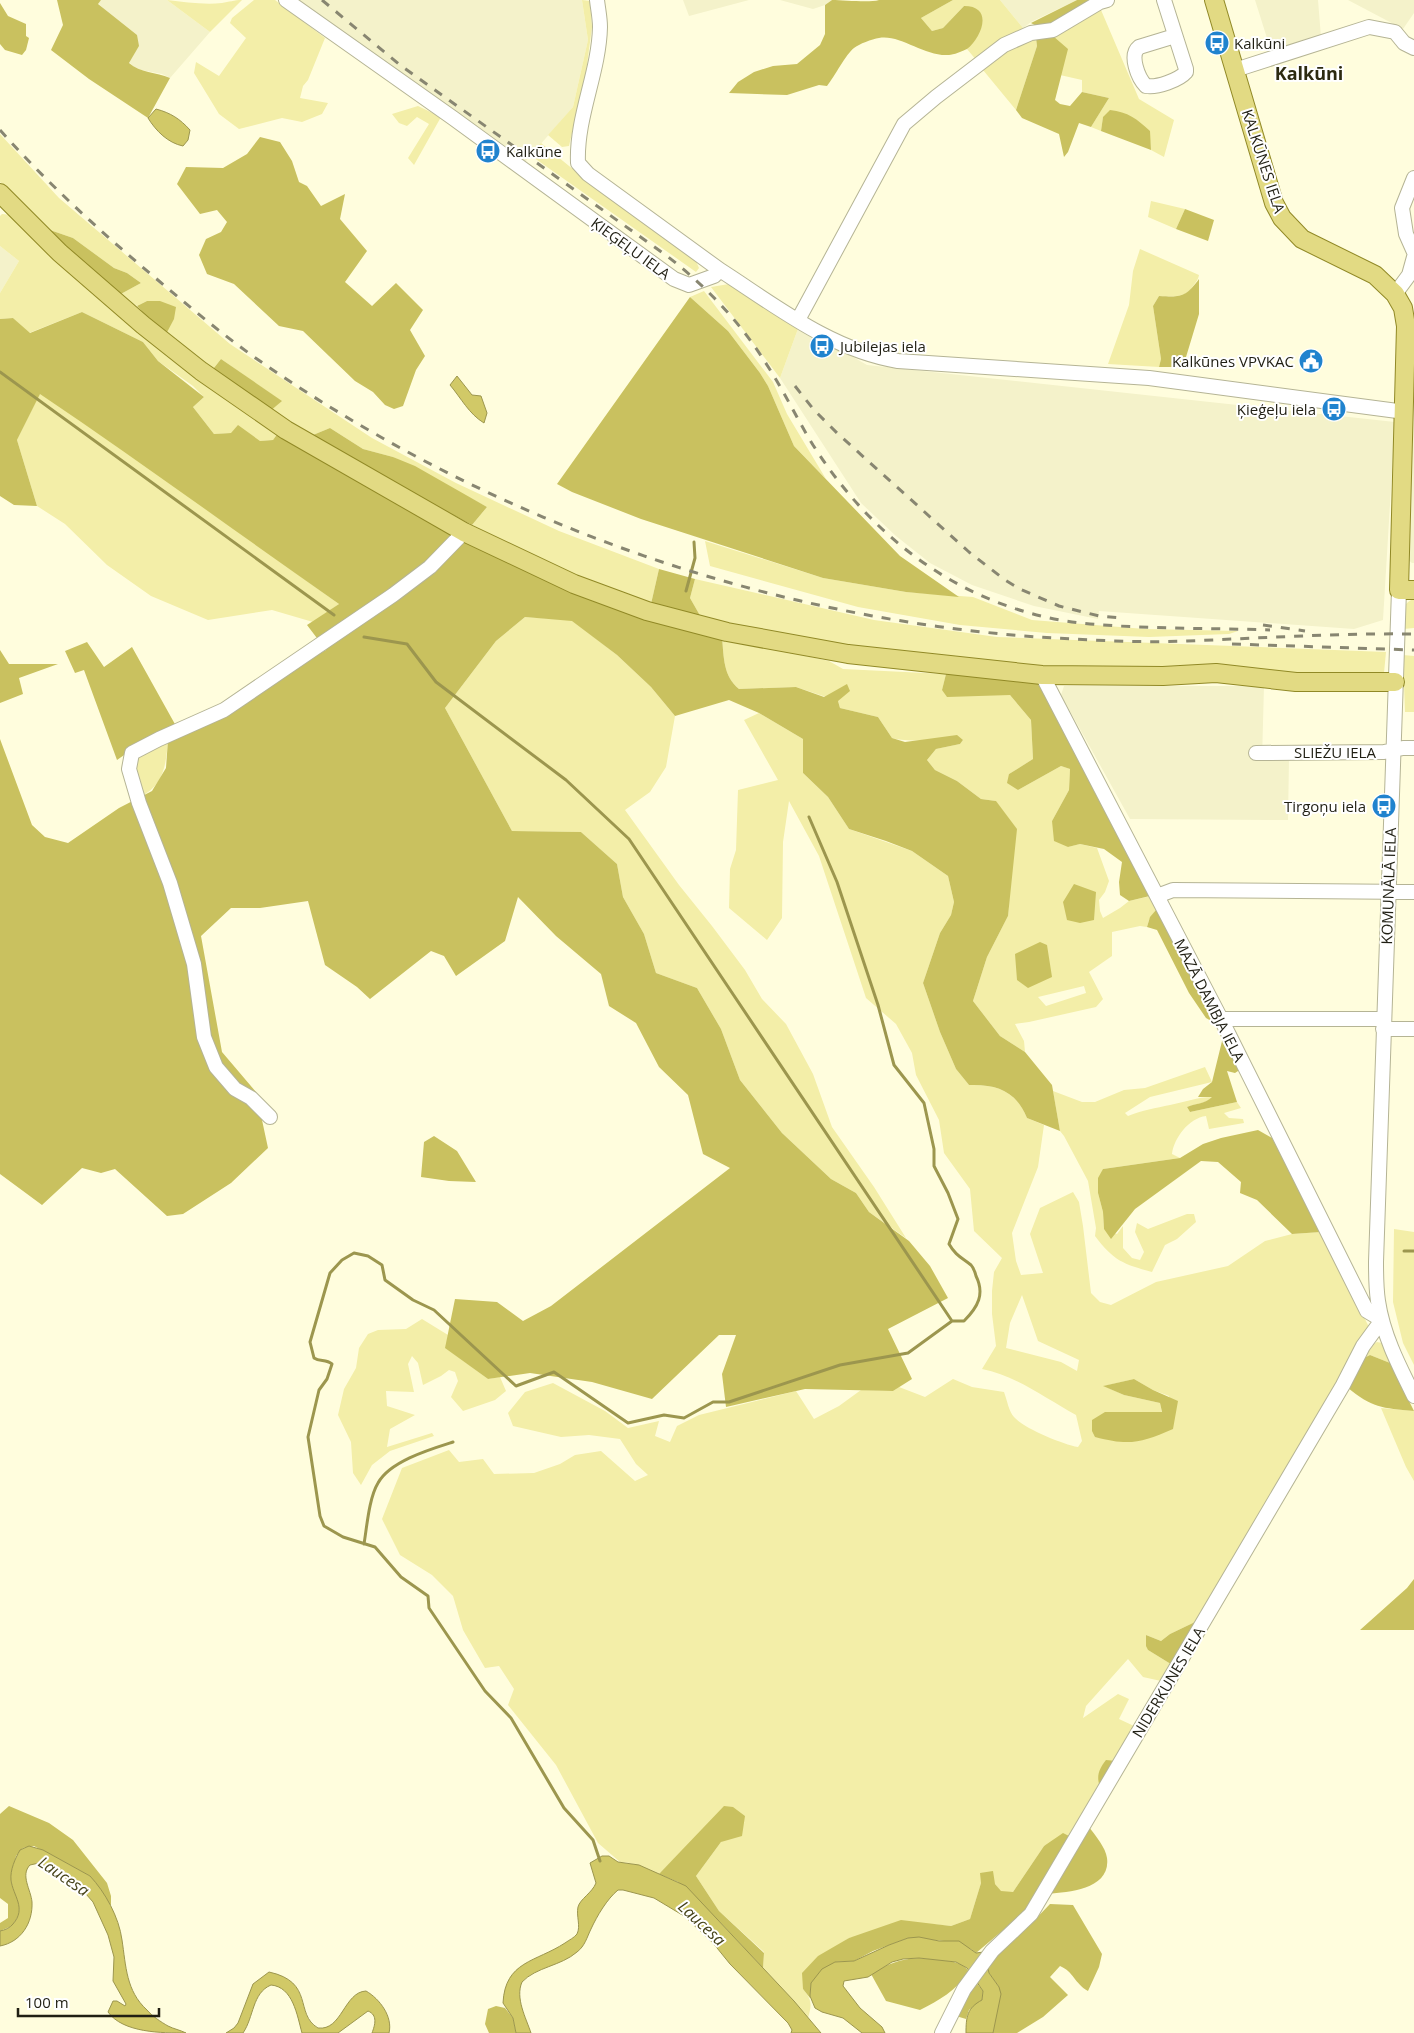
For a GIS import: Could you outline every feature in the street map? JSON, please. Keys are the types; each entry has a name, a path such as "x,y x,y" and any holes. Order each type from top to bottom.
{"main road":[{"name":"KALKŪNES IELA","path":"1214,0 1274,203 1282,218 1302,239 1375,275 1395,294"},
{"path":"2,199 97,285 201,371 286,430 464,532 574,584 659,616 728,632 848,654 1042,674 1163,676 1216,673 1296,682 1395,682"},
{"name":"KOMUNĀLĀ IELA","path":"1395,294 1403,308 1406,326 1406,590"}],"street":[{"name":"ĶIEĢEĻU IELA","path":"286,0 453,118 674,279 689,285 714,276 720,270"},
{"path":"597,0 600,25 599,43 577,145 578,163 588,174 720,270 836,343 878,358 898,362 1149,378 1405,412"},
{"path":"798,320 904,124 1004,45 1031,33 1053,30 1100,2 1107,0"},
{"path":"1164,0 1175,36"},
{"path":"1235,70 1369,27 1395,32 1404,43 1414,48"},
{"path":"1414,178 1402,208 1406,234 1414,252"},
{"path":"1395,294 1408,274 1414,257"},
{"path":"270,1117 251,1098 235,1089 216,1067 204,1037 194,964 170,883 137,795 130,769 132,754 159,739 224,710 393,595 430,567 464,532"},
{"name":"KOMUNĀLĀ IELA","path":"1406,590 1395,682 1376,1262 1378,1301 1382,1320 1389,1343 1414,1396"},
{"name":"MAZĀ DAMBJA IELA","path":"1042,674 1221,1019 1367,1312 1382,1320"},
{"name":"SLIEŽU IELA","path":"1256,753 1384,752 1414,748"},
{"path":"1157,896 1173,890 1414,892"},
{"path":"1221,1019 1384,1024 1414,1029"},
{"name":"NIDERKUNES IELA","path":"942,2033 957,2001 992,1951 1031,1914 1343,1385 1363,1346 1382,1320"}],"shaded area":[{"path":"57,0 101,0 98,4 137,35 139,46 129,63 143,71 170,78 148,118 89,79 51,50 63,25"},
{"path":"101,0 167,0 210,32 170,78 162,74 136,69 129,62 139,46 98,3"},
{"path":"167,0 208,4 242,0 210,32"},
{"path":"254,0 275,0 325,38 308,80 303,86 300,98 328,103 322,114 302,122 282,118 239,129 219,114 194,73 196,62 219,76 246,38 230,23 232,18"},
{"path":"294,0 582,0 588,40 573,107 525,162"},
{"path":"582,0 590,1 592,27 586,72 569,146 562,147 548,135 573,107 588,40"},
{"path":"683,0 749,0 689,16"},
{"path":"780,0 832,0 825,5 813,9"},
{"path":"832,0 953,0 921,18 932,31 943,28 964,6 973,7 982,16 981,30 967,49 949,55 931,53 895,39 879,38 866,42 854,48 827,86 819,85 787,95 729,93 738,82 754,72 773,66 797,64 820,45 825,34 825,5"},
{"path":"953,0 1000,0 1023,28 977,61 967,49 977,36 964,6 943,28 932,31 921,18"},
{"path":"1000,0 1077,0 1031,22 1023,28"},
{"path":"1077,0 1097,0 1044,30 1031,23"},
{"path":"1255,0 1318,0 1321,37 1272,54"},
{"path":"1348,0 1414,0 1414,13 1403,29"},
{"path":"0,3 8,16 26,24 26,36 29,38 26,50 22,55 5,50 0,44"},
{"path":"1101,10 1139,99 1174,120 1164,157 1151,150 1149,131 1103,117 1101,131 1091,127 1109,98 1082,92 1082,80 1060,75 1062,67 1053,36 1095,11"},
{"path":"1053,36 1068,49 1055,100 1060,104 1070,106 1082,92 1109,98 1091,127 1079,123 1068,152 1064,157 1059,134 1022,118 1016,110 1037,46 1036,38"},
{"path":"1036,38 1037,46 1016,110 983,70 1009,49"},
{"path":"418,106 441,117 414,165 408,158 429,124 417,117 407,126 399,123 392,114"},
{"path":"1110,110 1122,112 1132,117 1150,131 1151,150 1101,131 1103,117"},
{"path":"0,134 59,198 230,344 372,438 456,483 559,531 659,569 651,604 582,579 472,525 487,507 393,457 363,449 330,428 313,435 269,412 281,401 221,359 210,373 165,336 147,301 137,306 119,295 141,283 127,273 114,268 73,238 47,229 0,182"},
{"path":"260,137 280,142 292,161 299,182 307,186 321,206 345,194 340,219 367,251 345,282 372,306 396,283 423,310 410,330 425,356 416,370 403,406 394,409 385,405 373,392 355,381 303,331 279,326 234,284 207,274 199,255 206,239 221,232 227,222 217,210 200,214 177,184 186,167 223,168 247,154"},
{"path":"541,143 602,193 684,249 695,259 699,268 696,272 530,155"},
{"path":"1151,201 1185,209 1176,229 1148,217"},
{"path":"1185,209 1214,220 1208,241 1176,229"},
{"path":"2,214 13,215 278,433 273,440 260,441 231,433 214,434 193,407 204,397 193,386 158,361 143,342 82,312 29,333 13,318 0,319 0,293 19,261 0,246 0,216"},
{"path":"47,229 73,238 114,268 127,273 141,283 119,295 67,250"},
{"path":"0,246 19,261 0,293"},
{"path":"1140,249 1199,275 1196,282 1186,293 1178,296 1159,296 1153,306 1161,359 1159,367 1108,364 1129,305 1133,271"},
{"path":"1199,279 1199,314 1183,367 1159,367 1161,359 1153,306 1159,296 1182,295 1190,290"},
{"path":"729,284 799,326 780,378 711,287"},
{"path":"704,291 773,382 787,414 826,479 794,446 768,386 760,373 728,331 690,297"},
{"path":"690,297 728,331 760,373 768,386 794,446 900,556 959,597 906,592 823,578 641,519 572,492 557,484"},
{"path":"147,301 160,301 176,307 174,319 165,336 137,306"},
{"path":"82,312 143,342 158,361 204,397 193,407 214,434 231,433 238,425 260,441 273,440 278,433 408,508 722,638 727,672 739,689 796,687 824,697 847,684 850,691 838,701 840,708 878,717 892,738 905,742 957,735 963,740 960,744 936,749 927,760 935,770 957,781 981,799 996,801 1017,829 1008,916 987,957 973,1001 1000,1036 1025,1052 1052,1085 1060,1131 1027,1118 1017,1101 1004,1091 988,1086 969,1085 956,1069 940,1032 923,983 940,933 951,915 954,902 948,876 912,851 849,829 828,797 803,773 803,739 759,713 729,700 675,716 651,687 617,655 572,621 525,617 496,641 445,708 512,831 581,832 617,864 623,897 644,934 656,973 697,988 721,1029 740,1080 782,1133 831,1179 856,1193 869,1212 909,1241 930,1266 948,1298 888,1329 912,1379 893,1391 805,1389 726,1407 722,1374 736,1335 719,1335 652,1399 592,1382 530,1373 488,1379 445,1348 455,1299 497,1302 523,1321 551,1306 730,1168 703,1154 688,1095 659,1067 636,1023 609,1006 601,974 556,936 518,897 505,941 456,976 444,956 431,951 370,999 357,987 325,965 308,901 260,908 231,908 201,936 222,1052 256,1092 268,1148 231,1183 183,1214 167,1216 115,1169 101,1173 82,1168 42,1205 0,1174 0,739 32,825 45,837 68,843 119,808 152,791 166,768 168,740 326,650 307,625 339,604 40,394 17,440 37,506 14,505 0,496 0,319 13,318 30,333"},
{"path":"799,326 867,365 1395,422 1383,620 1354,629 1099,611 1098,619 1034,606 972,585 930,563 896,536 861,503 780,378"},
{"path":"221,359 282,401 269,412 210,373"},
{"path":"40,393 131,455 339,604 313,622 272,610 208,620 151,596 107,565 65,524 37,506 17,440"},
{"path":"1414,418 1414,563 1412,563 1406,558"},
{"path":"330,428 363,449 393,457 415,466 487,507 472,525 340,454 313,435"},
{"path":"705,541 823,578 906,592 973,597 1032,620 1145,629 1238,631 1229,634 1149,637 1047,633 960,625 858,607 710,566"},
{"path":"659,569 695,579 690,598 702,619 651,604"},
{"path":"695,579 874,620 997,637 1386,652 1384,673 1360,672 1353,676 1046,667 883,651 734,628 702,619 690,598"},
{"path":"1414,599 1414,628 1403,629 1404,607"},
{"path":"525,617 572,620 617,655 651,687 675,716 666,767 650,792 625,810 679,885 745,970 762,999 786,1024 813,1074 832,1127 874,1187 906,1238 869,1212 856,1193 831,1179 782,1133 740,1080 721,1029 697,988 656,973 644,934 623,897 617,864 581,832 512,831 445,708 496,641"},
{"path":"722,638 829,661 843,669 946,674 942,690 980,695 1010,695 1031,720 1033,759 1009,774 1018,790 1061,766 1070,769 1069,790 1052,821 1068,847 1080,844 1097,848 1109,881 1105,892 1099,900 1103,918 1129,901 1151,896 1156,910 1149,920 1147,927 1140,926 1112,932 1112,956 1089,972 1103,999 1096,1007 1015,1024 1024,1041 1025,1052 1000,1036 973,1001 987,957 1008,916 1010,886 996,801 981,799 957,781 935,770 927,760 936,749 960,744 963,740 917,741 892,738 878,717 840,708 838,701 796,687 739,689 727,672","holes":["1084,986 1086,993 1046,1006 1038,997"]},
{"path":"87,642 104,667 132,647 176,726 137,746 117,760 84,670 75,673 65,651"},
{"path":"0,650 9,664 58,664 19,678 23,694 0,703"},
{"path":"1403,655 1414,656 1414,712 1405,712"},
{"path":"946,674 1030,680 1041,684 1154,895 1129,901 1120,895 1119,882 1122,862 1104,849 1080,844 1068,847 1054,841 1052,821 1069,790 1070,769 1061,766 1018,790 1007,783 1009,774 1033,759 1031,720 1010,695 947,697 942,690"},
{"path":"1064,686 1264,686 1262,760 1289,759 1288,820 1130,819 1061,695"},
{"path":"759,713 803,739 803,773 828,797 849,829 912,851 948,876 954,902 951,915 940,933 923,983 940,1032 956,1069 969,1085 988,1086 1004,1091 1017,1101 1027,1118 1044,1125 1038,1167 1012,1233 1016,1261 1021,1275 1043,1273 1030,1234 1040,1208 1073,1192 1079,1202 1091,1293 1100,1302 1111,1305 1156,1282 1228,1266 1265,1241 1292,1234 1321,1232 1370,1329 1195,1622 1170,1634 1161,1641 1146,1635 1148,1650 1174,1666 1161,1681 1143,1677 1128,1659 1086,1706 1083,1718 1118,1694 1129,1699 1119,1719 1134,1726 1069,1836 1044,1846 1013,1892 1001,1892 995,1884 981,1883 970,1919 951,1926 931,1924 849,1938 835,1948 803,1989 810,2002 808,2018 763,1968 764,1952 719,1911 696,1876 721,1842 745,1822 681,1852 659,1874 630,1863 620,1862 598,1843 556,1765 508,1705 514,1689 499,1666 485,1668 463,1630 453,1596 432,1575 400,1555 382,1519 402,1468 449,1450 459,1462 483,1459 494,1474 534,1473 560,1464 575,1455 601,1451 635,1481 648,1475 636,1464 620,1439 589,1435 561,1437 513,1426 508,1413 525,1392 553,1383 605,1411 628,1428 659,1421 655,1436 670,1442 677,1426 699,1415 796,1391 814,1419 839,1406 861,1390 893,1391 899,1387 925,1397 953,1379 972,1387 1004,1392 1012,1415 1019,1422 1035,1431 1078,1447 1082,1441 1076,1415 1019,1382 982,1369 996,1346 992,1314 992,1291 994,1272 1002,1258 974,1231 970,1189 944,1153 939,1120 916,1075 912,1053 896,1024 866,998 819,856 789,801 783,842 782,918 767,940 729,908 730,869 736,850 738,790 778,780 744,720","holes":["1022,1295 1038,1341 1079,1360 1077,1371 1061,1362 1006,1348 1010,1323","1134,1379 1153,1390 1169,1396 1173,1429 1105,1412 1162,1413 1160,1403 1124,1395 1104,1386"]},
{"path":"168,740 165,766 159,780 154,787 140,797 136,773 137,760 146,751"},
{"path":"1074,884 1096,892 1094,920 1080,923 1067,920 1063,902"},
{"path":"1156,910 1161,914 1217,1020 1213,1022 1206,1018 1189,993 1157,930 1147,927 1150,917"},
{"path":"1040,942 1047,945 1052,977 1028,988 1017,980 1015,954"},
{"path":"1224,1033 1241,1069 1235,1073 1227,1071 1237,1102 1190,1112 1187,1107 1212,1097 1198,1097 1203,1089 1212,1082"},
{"path":"1205,1067 1212,1082 1150,1097 1125,1113 1128,1116 1191,1100 1213,1097 1187,1107 1190,1112 1237,1102 1241,1108 1224,1113 1229,1118 1243,1119 1244,1123 1209,1129 1206,1116 1188,1125 1179,1135 1172,1154 1180,1158 1103,1169 1098,1193 1103,1212 1104,1229 1117,1234 1123,1226 1123,1248 1132,1258 1140,1260 1144,1252 1135,1232 1137,1223 1148,1229 1187,1214 1194,1214 1196,1222 1177,1239 1165,1245 1152,1272 1126,1264 1108,1251 1095,1236 1096,1228 1088,1181 1060,1131 1053,1091 1082,1102 1095,1102 1124,1090 1145,1088"},
{"path":"1258,1130 1274,1139 1321,1232 1292,1234 1257,1200 1240,1193 1241,1182 1218,1162 1201,1161 1135,1209 1111,1239 1104,1229 1103,1212 1098,1193 1098,1178 1103,1169 1180,1158 1203,1144"},
{"path":"434,1136 457,1151 476,1182 421,1177 424,1142"},
{"path":"1394,1229 1414,1232 1414,1365 1403,1343 1393,1302"},
{"path":"422,1319 448,1335 446,1348 488,1379 500,1377 506,1391 495,1400 463,1411 451,1397 458,1381 455,1372 449,1370 423,1385 418,1363 412,1356 408,1364 414,1392 386,1391 387,1406 415,1415 390,1429 387,1447 432,1433 434,1436 390,1451 372,1465 361,1485 353,1473 351,1442 338,1415 344,1389 356,1368 359,1348 368,1334 378,1330 406,1329"},
{"path":"1377,1342 1382,1343 1390,1363 1370,1355 1362,1359 1367,1348"},
{"path":"1370,1355 1390,1363 1414,1411 1378,1406 1347,1387 1362,1359"},
{"path":"1134,1379 1178,1401 1173,1429 1135,1442 1117,1442 1095,1437 1092,1431 1092,1420 1105,1412 1162,1412 1160,1403 1124,1395 1103,1386"},
{"path":"1381,1408 1414,1411 1414,1481 1406,1467"},
{"path":"1414,1579 1414,1630 1360,1630 1407,1588"},
{"path":"1195,1622 1174,1666 1148,1650 1146,1635 1161,1641 1170,1634"},
{"path":"1106,1760 1116,1761 1100,1787 1099,1773"},
{"path":"9,1806 49,1823 73,1840 107,1883 111,1896 111,1906 90,1876 34,1846 23,1848 16,1856 11,1882 19,1901 19,1915 12,1926 0,1931 0,1923 8,1918 8,1904 0,1898 0,1814"},
{"path":"724,1806 733,1807 745,1816 742,1836 721,1842 696,1876 719,1911 764,1953 763,1968 719,1921 678,1882 659,1874"},
{"path":"1089,1827 1105,1850 1107,1868 1103,1876 1087,1887 1048,1894"},
{"path":"1063,1833 1069,1836 1021,1920 1008,1926 976,1953 971,1949 944,1941 908,1938 873,1951 854,1961 835,1962 811,1983 810,1998 803,1989 802,1973 818,1956 849,1938 901,1920 951,1926 970,1919 981,1883 980,1873 993,1871 995,1884 1001,1891 1013,1892 1044,1846"},
{"path":"1050,1904 1073,1905 1102,1954 1099,1967 1088,1991 1065,1968 1060,1966 1050,1977 1068,1995 1043,2017 1017,2033 993,2033 999,1987 989,1973 988,1968 992,1959 1026,1929"},
{"path":"919,1958 954,1962 965,1967 969,1972 947,1994 920,2010 886,2001 871,1974 894,1963"},
{"path":"975,1981 983,1991 982,2000 969,2010 966,2019 956,2016"},
{"path":"496,2006 505,2008 513,2018 516,2033 489,2033 485,2024 488,2009"}],"water":[{"path":"156,109 175,117 190,130 188,140 183,146 167,139 151,123 148,118"},
{"path":"457,376 472,395 481,396 487,413 484,423 470,410 450,385"},
{"name":"Laucesa","path":"29,1846 43,1850 90,1876 96,1882 106,1897 118,1923 128,1978 135,1995 140,2003 157,2019 168,2026 186,2033 155,2032 133,2028 115,2019 108,2012 113,2001 117,2001 125,2006 126,2004 113,1981 114,1957 108,1935 93,1902 79,1886 39,1863 30,1865 26,1873 32,1902 28,1924 20,1936 0,1946 0,1931 12,1925 19,1913 18,1902 11,1880 12,1868 20,1850"},
{"name":"Laucesa","path":"602,1856 609,1856 618,1862 639,1865 686,1886 794,2001 821,2033 791,2033 792,2030 788,2023 730,1964 713,1943 684,1916 654,1898 618,1890 603,1908 580,1950 571,1957 534,1973 522,1982 520,2001 531,2033 516,2033 513,2018 503,2003 509,1979 524,1964 554,1949 577,1934 579,1928 578,1907 596,1883 590,1863"},
{"path":"919,1937 939,1941 959,1941 976,1953 984,1952 989,1973 999,1987 1001,1994 993,2033 966,2033 968,2014 973,2006 982,2000 983,1991 967,1968 956,1962 919,1958 903,1959 892,1962 868,1977 844,1981 843,1986 860,2008 882,2027 885,2033 862,2033 843,2018 815,2008 810,1996 811,1983 822,1969 835,1962 854,1961 889,1945 908,1938"},
{"path":"269,1972 293,1983 302,1998 307,2015 318,2028 333,2024 353,1998 359,1993 366,1991 384,2009 389,2021 389,2033 372,2033 375,2024 374,2018 368,2011 338,2033 302,2033 296,2010 289,1996 278,1987 271,1985 257,1999 243,2033 226,2033 238,2023 253,1984"}],"waterway":[{"path":"0,372 334,615"},
{"path":"686,591 695,558 694,542"},
{"path":"364,637 407,644 436,682 566,780 629,839 952,1321 908,1353 840,1365 729,1402 713,1402 684,1418 664,1415 628,1423 554,1372 516,1386 434,1310 413,1300 385,1280 382,1265 368,1256 354,1253 342,1260 330,1273 310,1342 314,1358 332,1364 327,1379 319,1390 308,1437 320,1516 324,1526 343,1537 375,1547 401,1577 428,1596 429,1608 485,1691 511,1718 564,1808 593,1840 600,1861"},
{"path":"809,817 837,882 878,1005 894,1065 924,1103 934,1149 934,1166 948,1193 958,1219 949,1244 956,1254 972,1266 979,1283 979,1300 973,1311 964,1321 952,1321"},
{"path":"1404,1251 1414,1251"},
{"path":"364,1544 372,1496 384,1475 401,1462 453,1442"}],"railway":[{"path":"322,0 400,65 667,256 709,293 757,349 813,445 838,481 866,513 897,542 930,567 967,589 1005,605 1047,617 1112,626 1270,630"},
{"path":"0,130 76,208 117,245 207,321 257,359 345,416 436,467 531,512 629,550 729,582 830,608 934,626 1038,637 1169,642 1329,635 1414,634"},
{"path":"795,386 814,410 837,433 969,552 1005,580 1020,589 1059,606 1099,616 1123,618"},
{"path":"1263,625 1305,631"},
{"path":"1232,644 1414,650"}],"place":[{"name":"Kalkūni","path":"1217,43"},
{"name":"Kalkūne","path":"488,151"},
{"name":"Jubilejas iela","path":"822,346"},
{"name":"Kalkūnes VPVKAC","path":"1311,361"},
{"name":"Ķieģeļu iela","path":"1334,409"},
{"name":"Tirgoņu iela","path":"1384,806"}],"district":[{"name":"Kalkūni","path":"1309,73"}]}
